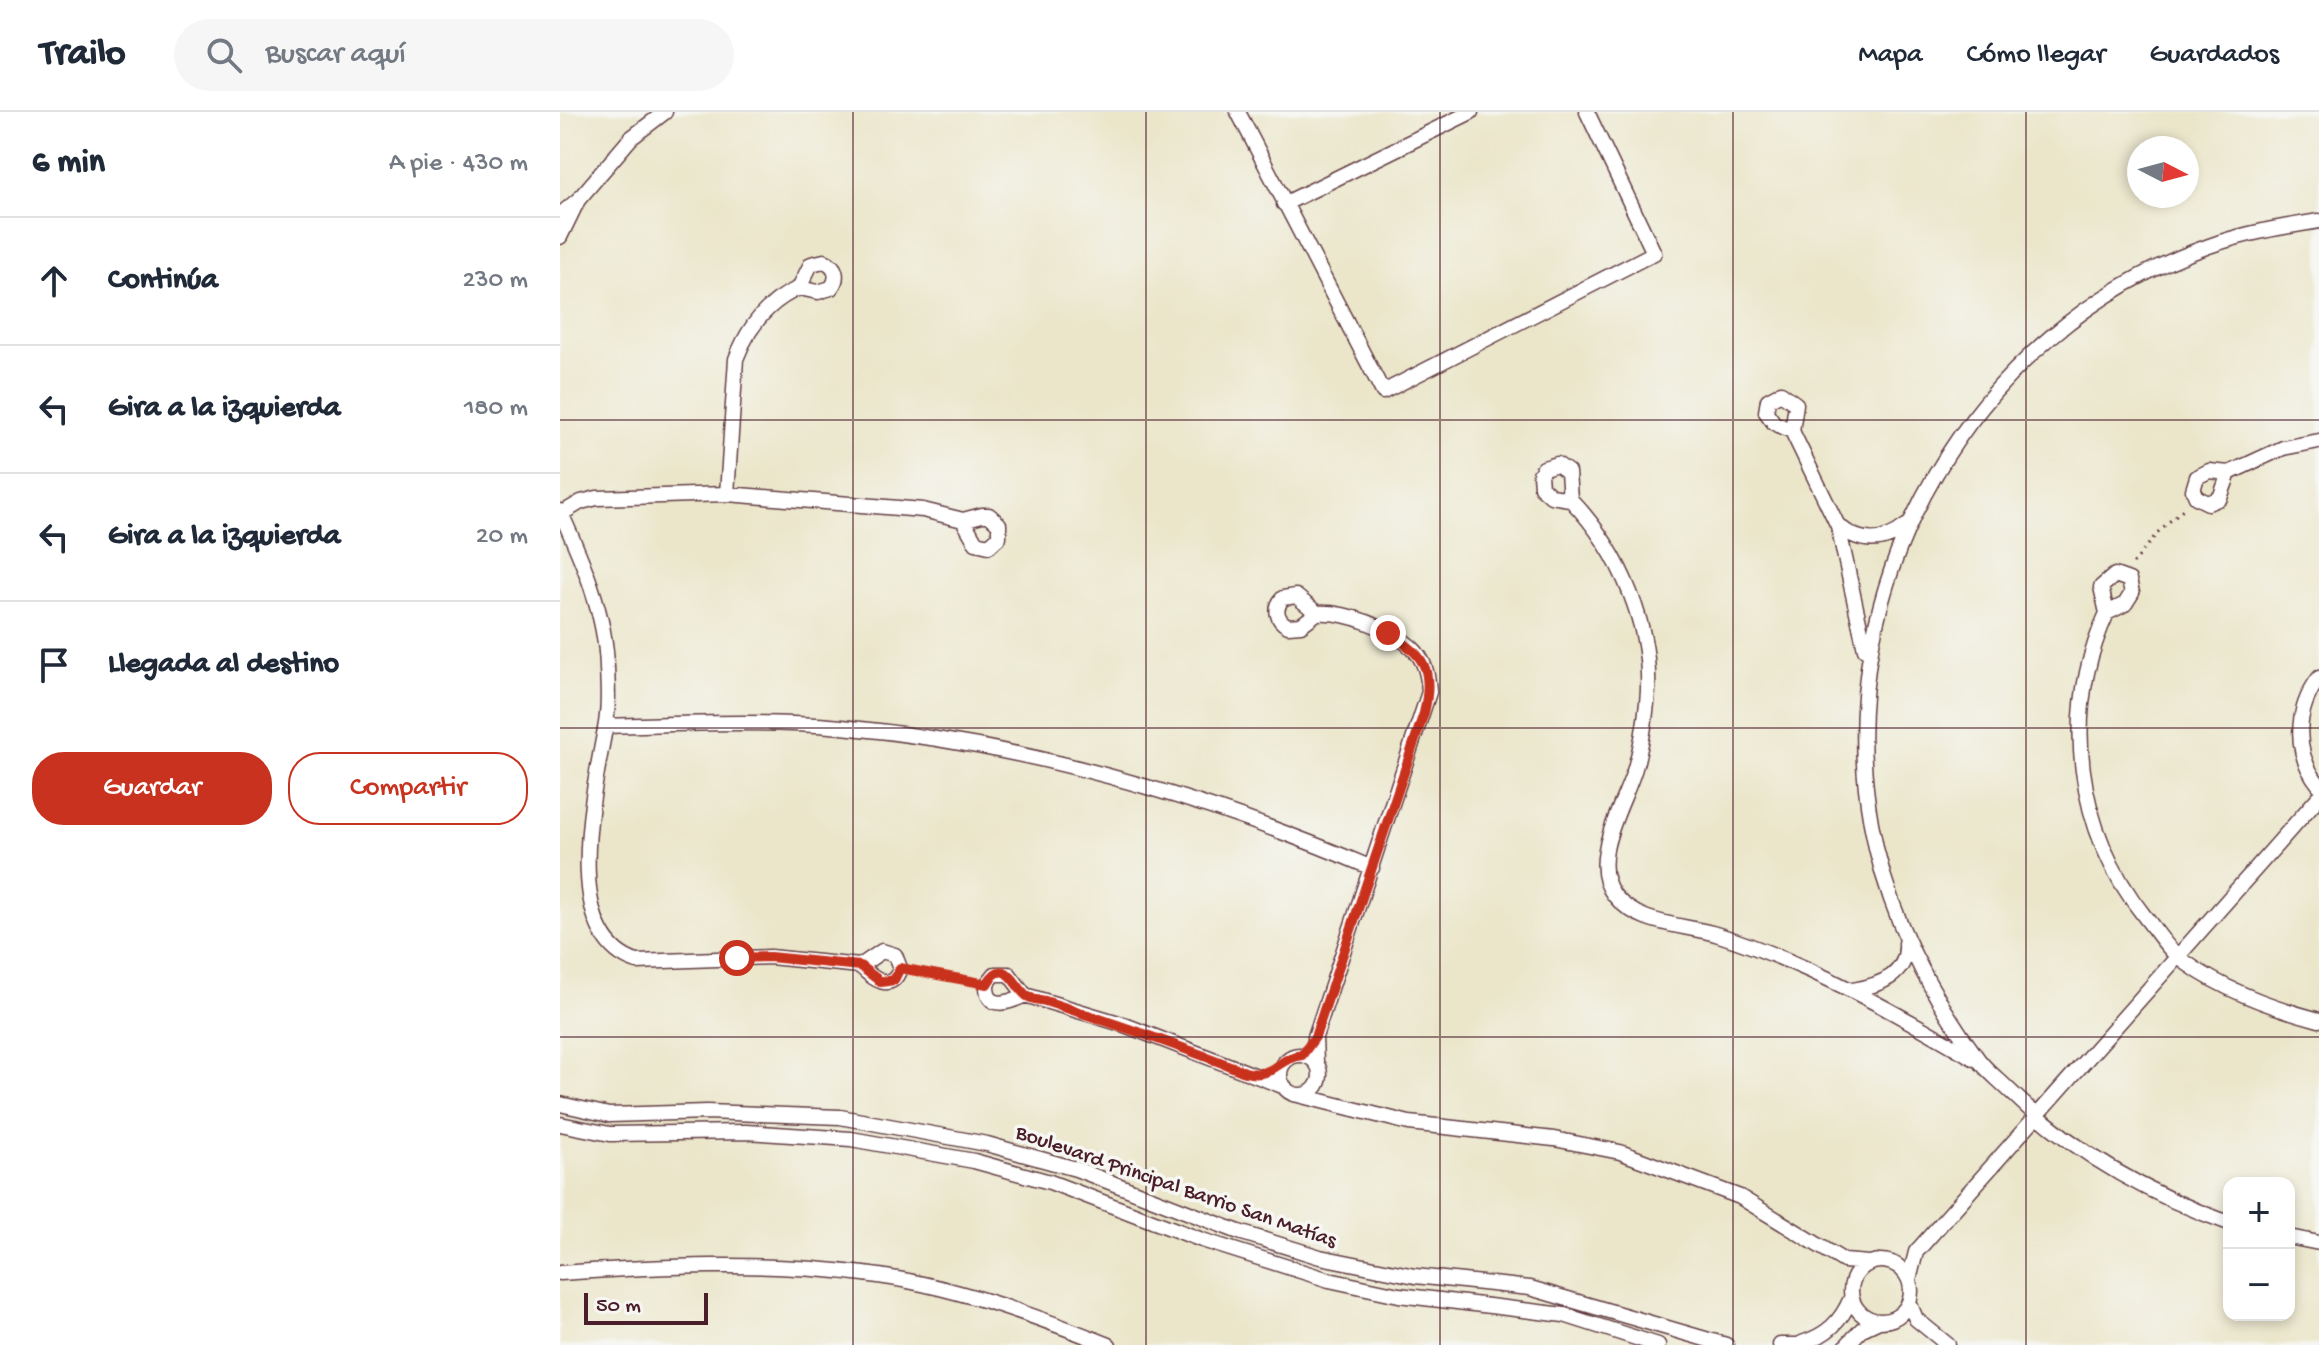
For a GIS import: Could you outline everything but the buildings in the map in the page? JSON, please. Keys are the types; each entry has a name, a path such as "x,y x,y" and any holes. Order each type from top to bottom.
{"street":[{"path":"560,215 578,200 631,138 665,112"},
{"path":"1238,112 1383,392 1654,253 1587,112"},
{"path":"1284,204 1471,112"},
{"path":"560,237 578,200"},
{"path":"1979,1061 1906,938 1871,824 1863,745 1867,672 1876,613 1908,524 1949,452 2000,384 2074,320 2144,276 2207,246 2248,234 2319,221"},
{"path":"727,494 736,359 744,339 766,309 799,288"},
{"path":"1792,431 1838,526 1860,620 1867,672"},
{"path":"2229,473 2220,498 2208,503 2196,497 2194,483 2202,473 2229,473 2283,448 2319,441"},
{"path":"860,966 882,951 895,955 900,968 894,980 881,982 860,966 770,957 637,962 620,958 605,947 590,927 581,905 580,875 583,836 606,726 607,663 600,619 561,512 597,498 727,494 923,510 963,520"},
{"path":"1570,499 1613,555 1627,584 1645,646 1648,701 1635,767 1607,849 1607,882 1613,894 1639,915 1718,935 1803,967 1853,990 1979,1061 2035,1115 2131,1181 2223,1220"},
{"path":"1838,526 1851,536 1881,539 1908,524"},
{"path":"2107,613 2130,599 2132,586 2123,576 2109,576 2101,587 2107,613 2087,667 2079,742 2087,801 2111,865 2130,897 2177,955 2231,989 2319,1020"},
{"path":"1317,613 1345,617 1388,633 1412,647 1428,674 1424,713 1315,1037 1320,1077 1349,1108"},
{"path":"2319,678 2303,706 2299,738 2310,773 2319,785"},
{"path":"606,726 839,727 915,735 1041,758 1166,791 1300,838 1372,868"},
{"path":"1916,1319 1909,1302 1909,1280 1916,1252 2319,797"},
{"path":"1853,990 1891,978 1907,957 1906,938"},
{"path":"1025,995 1000,1004 989,997 987,984 995,974 1009,974 1025,995 1122,1024 1261,1076 1291,1091 1349,1108 1441,1129 1588,1144 1655,1163 1740,1197 1844,1261 1889,1262 1916,1252"},
{"path":"1291,1091 1281,1070 1315,1037"},
{"path":"1261,1076 1295,1057 1316,1062"},
{"path":"1291,1091 1310,1093 1320,1077"},
{"name":"Boulevard Principal Barrio San Matías","path":"560,1104 609,1115 707,1112 840,1117 987,1144 1076,1169 1239,1232 1320,1257 1415,1276 1530,1288 1726,1345"},
{"name":"Boulevard Principal Barrio San Matías","path":"560,1124 610,1134 746,1132 851,1139 974,1161 1078,1192 1202,1240 1329,1280 1399,1295 1564,1315 1658,1345"},
{"path":"2295,1238 2319,1243"},
{"path":"1844,1261 1860,1314 1877,1322"},
{"path":"1889,1262 1909,1280"},
{"path":"1780,1345 1805,1344 1828,1332 1846,1311 1855,1275 1869,1263"},
{"path":"560,1273 733,1264 868,1274 1033,1314 1109,1345"},
{"path":"1899,1315 1909,1302"},
{"path":"1847,1345 1862,1329 1899,1315 1916,1319 1948,1345"}],"path":[{"path":"2123,576 2159,531 2196,497"},
{"path":"900,968 987,984"}],"route":[{"path":"737,958 770,957 860,966 874,980 881,982 894,980 900,968 987,984 995,974 1009,974 1025,995 1122,1024 1261,1076 1292,1057 1302,1055 1315,1037 1424,713 1429,692 1428,674 1412,647 1388,633"}]}
